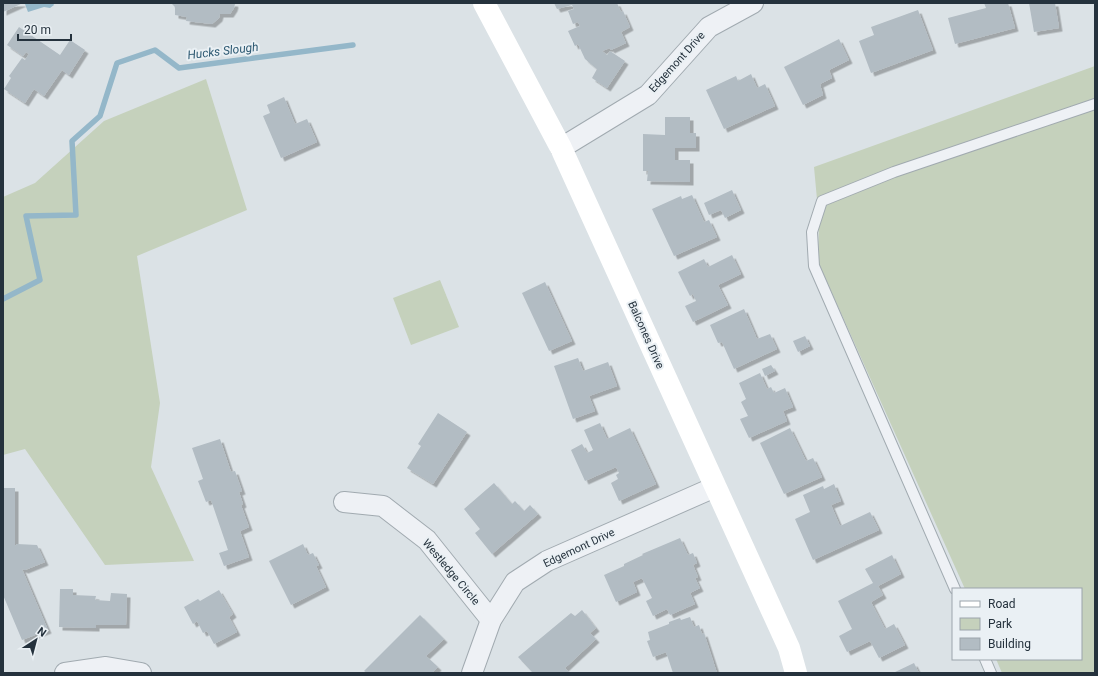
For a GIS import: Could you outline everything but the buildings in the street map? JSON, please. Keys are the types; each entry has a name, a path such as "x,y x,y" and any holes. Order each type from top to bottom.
{"street":[{"name":"Edgemont Drive","path":"561,148 648,95 709,26 753,3"},
{"name":"Balcones Drive","path":"487,4 561,148 789,648 796,673"},
{"name":"Edgemont Drive","path":"472,673 491,620 515,582 547,561 715,486"},
{"name":"Westledge Circle","path":"344,502 382,506 427,540 491,620"},
{"path":"65,673 106,667 141,673"}],"lane":[{"path":"955,588 814,266 812,232 822,201 894,172 1095,104"},
{"path":"985,660 991,673"}],"green space":[{"path":"1095,66 1095,673 1002,673 996,660 1082,660 1082,588 965,588 818,262 819,221 814,167"},
{"path":"206,79 247,210 137,256 160,403 151,467 194,561 105,565 25,449 3,455 3,197 35,183 104,121"},
{"path":"440,280 459,327 411,345 393,298"}],"water":[{"path":"53,3 54,5 50,8 44,7 28,12 25,4"}],"waterway":[{"name":"Hucks Slough","path":"3,299 40,280 26,216 76,215 72,141 100,116 117,63 155,50 179,68 353,45"}]}
